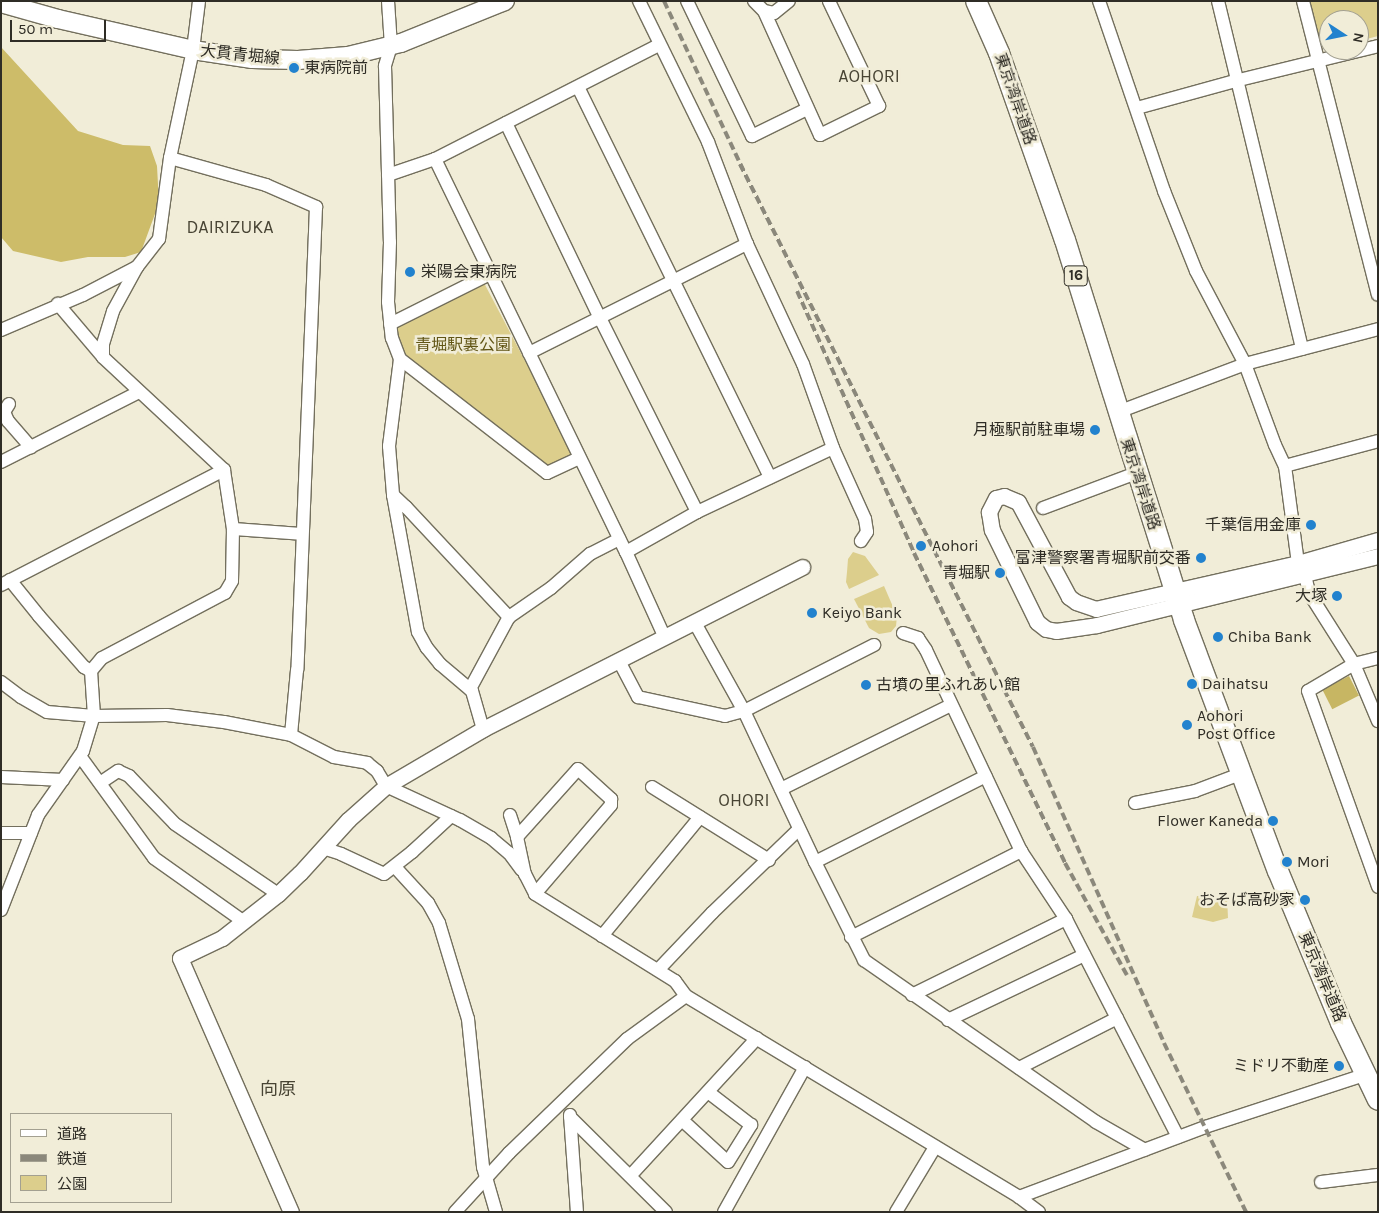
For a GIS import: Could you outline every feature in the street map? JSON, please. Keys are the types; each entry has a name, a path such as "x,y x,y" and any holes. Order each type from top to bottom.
{"highway":[{"name":"東京湾岸道路","path":"976,1 999,53 1064,240 1176,598 1240,774 1318,967 1364,1075 1378,1100"}],"main road":[{"name":"大貫青堀線","path":"1,3 58,19 193,50 252,60 298,60 348,56 391,46 412,40 505,1"}],"street":[{"path":"103,357 103,344 113,311 137,267 159,239 170,158 193,50 198,1"},
{"path":"388,1 391,46 384,66 390,242 388,302 390,324 400,359 389,446 393,495 418,632 427,648 440,664 470,689 483,729"},
{"path":"639,1 708,142 747,244 803,364 833,448 865,519 867,532 861,541"},
{"path":"687,1 752,136 807,109"},
{"path":"754,1 764,11 820,135 879,106 829,1"},
{"path":"764,11 774,13 789,1"},
{"path":"1099,1 1138,108 1164,191 1196,271 1245,364 1275,446 1285,466 1301,569 1309,593 1354,664 1378,721"},
{"path":"1218,1 1239,80 1302,349"},
{"path":"1303,1 1378,296"},
{"path":"388,176 435,160 659,45"},
{"path":"1138,108 1239,80 1378,46"},
{"path":"578,87 770,477"},
{"path":"506,123 600,318 697,512"},
{"path":"170,158 266,185 316,207 297,670 291,735"},
{"path":"435,160 626,552 665,638"},
{"path":"529,353 673,283 747,244"},
{"path":"1,330 58,304 83,295 137,267"},
{"path":"390,324 490,274"},
{"path":"1,910 7,881 38,815 80,756 94,716 91,671 102,658 225,594 232,581 233,529 224,470 103,357 58,304"},
{"path":"1118,412 1245,364 1378,329"},
{"path":"400,359 547,473 579,458"},
{"path":"1,462 139,392"},
{"path":"9,404 4,412 8,421 31,446"},
{"path":"1285,466 1378,441"},
{"path":"626,552 697,512 833,448"},
{"path":"91,671 84,667 6,582 192,489 224,470"},
{"path":"1043,508 1136,473"},
{"path":"393,495 406,506 509,617"},
{"path":"1176,598 1097,625 1056,631 1046,629 1037,622 992,530 988,512 992,503 996,498 1004,496 1018,502 1064,588 1076,602 1096,610 1176,598 1301,569 1378,556"},
{"path":"233,529 302,534"},
{"path":"470,689 509,617 551,588 590,554 619,539"},
{"path":"1301,569 1378,540"},
{"path":"291,1212 180,958 215,942 244,922 278,894 348,820 386,786 483,729 802,567"},
{"path":"695,623 744,711 851,937 864,960 1096,1122 1145,1150"},
{"path":"902,633 918,638 1021,851 1066,919 1178,1137"},
{"path":"619,661 638,697 725,716 744,711 874,645"},
{"path":"1378,658 1354,664 1308,691 1378,887"},
{"path":"1,682 21,698 47,712 94,716 168,715 224,722 291,735 334,757 366,763 377,771 386,786 451,816 491,838 510,853 525,874 535,894 675,981 686,996 1018,1197 1039,1212"},
{"path":"781,790 951,705"},
{"path":"80,756 154,858 244,922"},
{"path":"517,837 578,768 611,799 611,805 535,894"},
{"path":"100,783 118,771 129,776 175,824 278,894"},
{"path":"1134,803 1195,790 1240,774"},
{"path":"815,862 986,776"},
{"path":"1,777 63,780"},
{"path":"652,787 769,860"},
{"path":"510,815 525,874"},
{"path":"322,848 341,854 384,874 396,867 451,816"},
{"path":"602,936 700,817"},
{"path":"658,970 799,829"},
{"path":"1,833 31,833"},
{"path":"851,937 1021,851"},
{"path":"396,867 428,903 439,923 468,1019 483,1167 496,1212"},
{"path":"912,995 1066,919"},
{"path":"948,1020 1084,955"},
{"path":"455,1212 488,1179 509,1153 627,1039 686,996"},
{"path":"1019,1068 1117,1018"},
{"path":"631,1176 757,1038"},
{"path":"724,1212 804,1067"},
{"path":"1018,1197 1205,1126 1364,1075"},
{"path":"682,1120 728,1162 751,1125 708,1092"},
{"path":"568,1098 577,1212"},
{"path":"570,1117 666,1212"},
{"path":"897,1211 935,1147"},
{"path":"1321,1182 1378,1175"}],"green space":[{"path":"1310,1 1378,1 1378,36 1369,38 1369,10 1319,10 1319,42"},
{"name":"青堀駅裏公園","path":"483,281 575,456 547,470 403,356 396,328"},
{"path":"853,552 865,556 879,575 849,589 846,582 848,559"},
{"path":"884,586 897,616 896,626 891,632 879,634 869,628 854,599"},
{"path":"1197,896 1227,897 1228,918 1213,922 1192,917"}],"shaded area":[{"path":"1,47 78,131 123,145 150,146 157,166 159,203 141,252 125,257 88,257 61,262 13,251 1,237"},
{"path":"1349,676 1359,696 1332,709 1322,690"}],"railway":[{"path":"664,1 743,170"},
{"path":"740,164 1033,747 1164,1043 1246,1212"},
{"path":"797,291 914,553 1065,863 1129,979"}],"place":[{"name":"東病院前","path":"294,68"},
{"name":"栄陽会東病院","path":"410,272"},
{"name":"月極駅前駐車場","path":"1095,430"},
{"name":"千葉信用金庫","path":"1311,525"},
{"name":"Aohori","path":"921,546"},
{"name":"富津警察署青堀駅前交番","path":"1201,558"},
{"name":"青堀駅","path":"1000,573"},
{"name":"大塚","path":"1337,596"},
{"name":"Keiyo Bank","path":"812,613"},
{"name":"Chiba Bank","path":"1218,637"},
{"name":"Daihatsu","path":"1192,684"},
{"name":"古墳の里ふれあい館","path":"866,685"},
{"name":"Aohori Post Office","path":"1187,725"},
{"name":"Flower Kaneda","path":"1273,821"},
{"name":"Mori","path":"1287,862"},
{"name":"おそば高砂家","path":"1305,900"},
{"name":"ミドリ不動産","path":"1339,1066"}],"district":[{"name":"AOHORI","path":"869,76"},
{"name":"DAIRIZUKA","path":"230,227"},
{"name":"OHORI","path":"744,800"},
{"name":"向原","path":"278,1089"}]}
